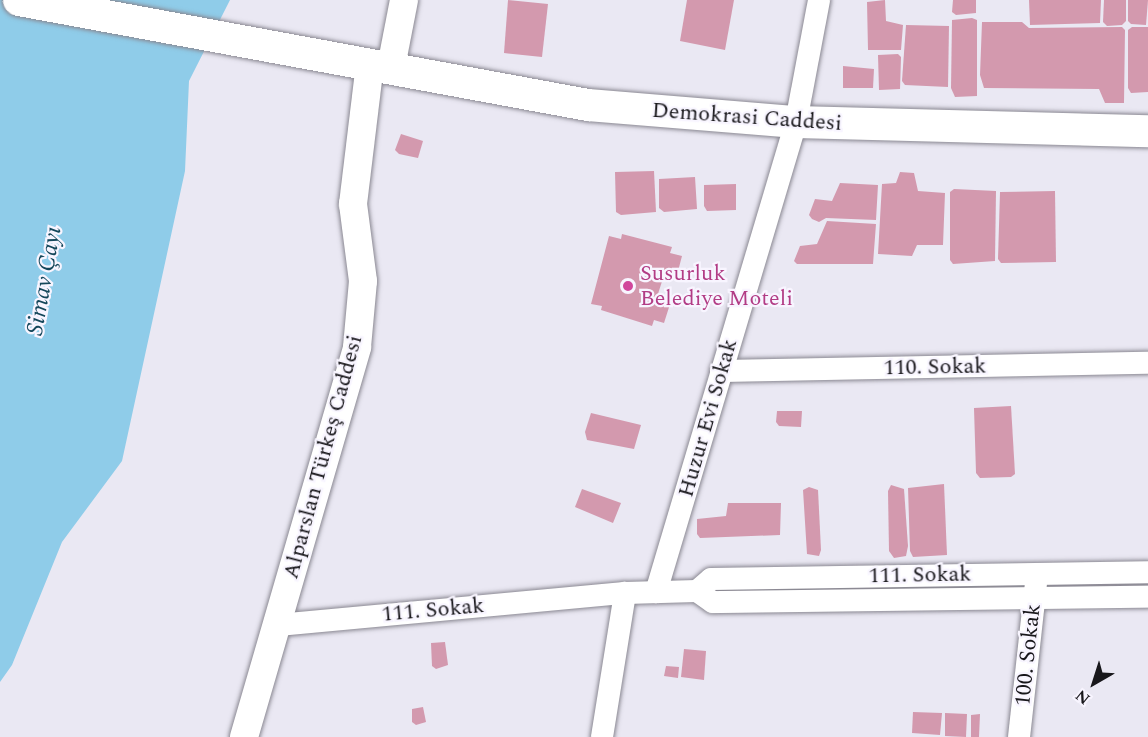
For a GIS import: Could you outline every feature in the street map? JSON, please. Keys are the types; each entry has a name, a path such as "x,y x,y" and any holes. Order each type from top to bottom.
{"main road":[{"name":"Demokrasi Caddesi","path":"19,0 588,105 796,122 1148,131"}],"street":[{"name":"Alparslan Türkeş Caddesi","path":"243,737 278,625 357,347 363,281 353,204 370,64 404,0"},
{"name":"Huzur Evi Sokak","path":"656,592 796,122 819,0"},
{"name":"110. Sokak","path":"721,371 1148,363"},
{"name":"111. Sokak","path":"697,591 711,579 1148,572"},
{"name":"100. Sokak","path":"1019,737 1037,573"},
{"name":"111. Sokak","path":"278,625 656,592 697,591 713,602 1148,597"},
{"path":"602,737 626,593"}],"water":[{"name":"Simav Çayı","path":"0,0 230,0 189,81 185,171 122,461 62,542 12,665 0,682"}],"building":[{"path":"508,0 548,4 542,57 504,53"},
{"path":"687,0 734,0 725,50 680,41"},
{"path":"885,0 886,21 903,25 901,50 868,50 867,2"},
{"path":"953,0 976,0 976,13 956,15 952,12"},
{"path":"1029,0 1101,0 1100,23 1030,25"},
{"path":"1104,0 1126,0 1126,21 1122,25 1107,26 1103,22"},
{"path":"1128,0 1148,0 1146,25 1131,24 1128,21"},
{"path":"972,18 977,20 977,96 955,97 951,88 952,20"},
{"path":"982,22 1022,22 1029,28 1122,27 1125,30 1124,103 1105,103 1099,89 984,88 980,75"},
{"path":"906,25 949,26 948,87 905,85 902,81"},
{"path":"1132,27 1148,27 1148,92 1131,93 1128,88 1128,30"},
{"path":"898,54 901,57 900,89 879,90 878,55"},
{"path":"843,66 874,69 873,88 843,88"},
{"path":"401,134 423,141 418,158 399,154 395,150"},
{"path":"654,171 656,212 621,215 616,212 615,172"},
{"path":"900,172 914,173 918,191 945,193 943,245 917,245 912,256 878,254 882,184 896,183"},
{"path":"695,177 697,209 664,212 659,208 659,179"},
{"path":"840,183 878,185 876,220 826,218 819,222 812,219 809,215 815,199 832,201"},
{"path":"736,184 736,210 707,211 704,206 704,185"},
{"path":"954,189 996,191 995,261 953,264 950,260 950,192"},
{"path":"1055,191 1056,262 1001,263 998,259 1000,192"},
{"path":"827,221 876,224 873,264 797,264 794,261 800,246 817,244"},
{"name":"Susurluk Belediye Moteli","path":"622,234 672,247 670,253 682,256 677,275 665,272 657,297 671,301 664,323 654,320 652,326 601,310 602,306 591,304 609,236 621,239"},
{"path":"1011,406 1015,474 1011,477 980,478 976,473 974,408"},
{"path":"777,411 802,411 801,427 779,426 776,422"},
{"path":"591,413 641,425 634,449 587,440 585,432"},
{"path":"944,484 947,555 913,557 910,551 908,488"},
{"path":"891,485 904,489 908,546 906,556 894,558 889,551 888,491"},
{"path":"809,487 818,490 821,550 819,556 807,554 803,490"},
{"path":"582,489 621,503 613,523 575,507"},
{"path":"728,503 781,503 780,535 700,538 697,534 697,519 726,516"},
{"path":"445,642 448,665 436,669 432,666 431,643"},
{"path":"684,649 706,651 704,680 681,677"},
{"path":"666,666 679,667 678,678 664,676"},
{"path":"423,707 426,722 416,725 412,722 412,709"},
{"path":"913,712 942,713 940,735 912,733"},
{"path":"945,713 967,714 966,737 945,736"},
{"path":"980,714 979,737 971,737 971,715"}],"place":[{"name":"Susurluk Belediye Moteli","path":"628,286"}]}
